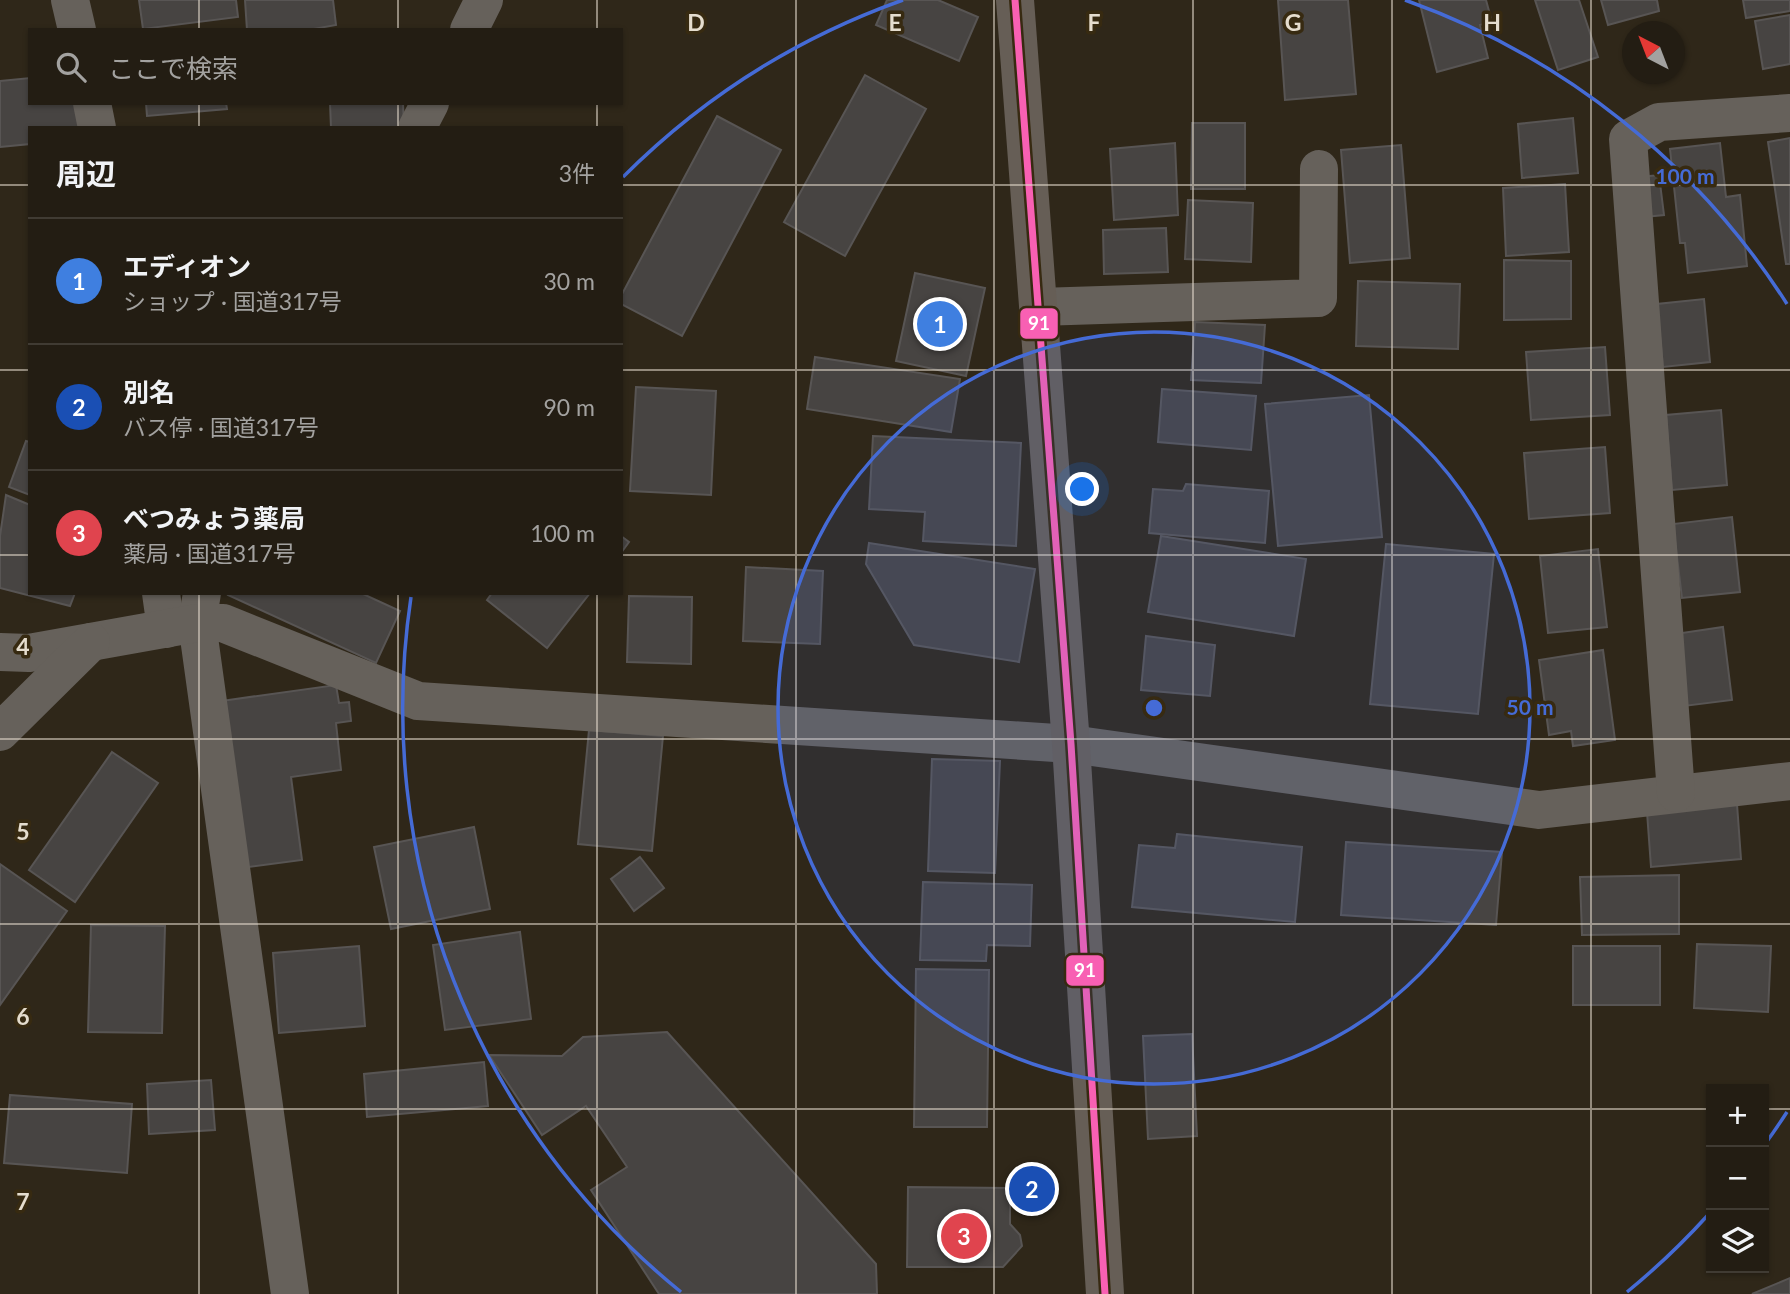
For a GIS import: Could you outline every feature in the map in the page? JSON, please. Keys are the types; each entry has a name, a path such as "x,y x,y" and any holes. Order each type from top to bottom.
{"highway":[{"path":"1014,0 1071,744 1105,1294"}],"street":[{"path":"70,0 76,28"},
{"path":"470,28 484,0"},
{"path":"92,105 97,126"},
{"path":"418,126 429,105"},
{"path":"1676,793 1628,139 1660,121 1790,113"},
{"path":"1039,307 1318,299 1319,169"},
{"path":"0,652 29,653 91,642 182,609 418,701 1071,744 1539,810 1790,780"},
{"path":"182,609 290,1294"},
{"path":"0,732 91,642"}],"building":[{"path":"139,0 236,0 238,17 143,28"},
{"path":"245,0 333,0 336,25 319,28 247,28"},
{"path":"887,0 938,0 978,17 959,61 876,25"},
{"path":"1278,0 1348,0 1356,94 1285,100"},
{"path":"1419,0 1486,0 1492,22 1480,25 1488,58 1437,72"},
{"path":"1535,0 1579,0 1598,57 1558,70"},
{"path":"1601,0 1657,0 1659,11 1608,25"},
{"path":"1743,0 1790,0 1790,11 1746,18"},
{"path":"1790,15 1790,64 1763,69 1755,21"},
{"path":"865,75 926,109 845,256 784,222"},
{"path":"28,78 28,105 81,105 83,126 28,126 28,144 0,147 0,81"},
{"path":"146,105 226,105 227,109 147,116"},
{"path":"330,105 403,105 404,126 331,126"},
{"path":"717,116 781,150 682,336 623,305 623,292"},
{"path":"1573,118 1578,173 1522,178 1518,124"},
{"path":"1192,123 1245,123 1245,189 1191,189"},
{"path":"1790,138 1790,264 1786,264 1768,142"},
{"path":"1175,143 1178,215 1114,220 1110,149"},
{"path":"1720,143 1726,197 1740,195 1747,266 1688,273 1685,243 1680,243 1670,149"},
{"path":"1401,145 1410,258 1350,263 1341,150"},
{"path":"1659,175 1664,215 1645,217 1640,177"},
{"path":"1565,184 1569,252 1506,256 1503,188"},
{"path":"1188,200 1253,203 1251,262 1185,259"},
{"path":"1166,228 1168,272 1104,274 1103,230"},
{"path":"1504,260 1571,261 1571,319 1504,320"},
{"path":"915,273 985,288 966,376 896,361"},
{"path":"1358,281 1460,284 1458,349 1356,346"},
{"path":"1704,299 1710,362 1663,367 1657,304"},
{"path":"1195,322 1265,325 1261,383 1191,380"},
{"path":"1605,347 1610,415 1531,420 1526,352"},
{"path":"815,357 960,379 951,432 807,409"},
{"path":"636,387 716,391 711,495 630,491"},
{"path":"1162,389 1256,396 1251,450 1158,442"},
{"path":"1369,395 1382,537 1278,546 1265,404"},
{"path":"1721,410 1727,485 1672,490 1666,415"},
{"path":"873,436 1021,443 1016,546 923,541 925,512 869,509"},
{"path":"26,441 28,442 28,494 9,487"},
{"path":"1605,447 1610,513 1529,519 1524,453"},
{"path":"1186,484 1269,491 1265,543 1149,533 1153,489 1183,491"},
{"path":"6,495 28,504 28,595 74,595 70,606 0,588 0,536"},
{"path":"1732,517 1740,592 1682,598 1673,524"},
{"path":"1161,536 1306,559 1294,636 1148,612"},
{"path":"623,538 629,542 623,550"},
{"path":"869,543 1035,569 1019,662 914,645 866,564"},
{"path":"1386,544 1494,554 1478,714 1370,704"},
{"path":"1598,549 1607,627 1548,633 1540,556"},
{"path":"746,567 823,571 820,644 743,641"},
{"path":"228,595 365,595 400,611 376,663"},
{"path":"491,595 588,595 547,648 487,600"},
{"path":"629,596 692,597 691,664 627,662"},
{"path":"1723,627 1732,700 1684,706 1675,634"},
{"path":"1146,636 1215,645 1210,696 1141,690"},
{"path":"1603,650 1615,740 1573,746 1571,731 1549,735 1539,660"},
{"path":"336,685 339,703 349,702 351,721 336,723 341,770 291,777 302,860 241,868 221,701"},
{"path":"589,730 663,736 652,851 578,844"},
{"path":"112,752 158,783 75,902 29,870"},
{"path":"932,759 1000,761 995,873 928,871"},
{"path":"1737,804 1741,859 1651,867 1647,812"},
{"path":"474,827 490,909 391,929 374,847"},
{"path":"1177,834 1302,847 1295,922 1132,907 1139,845 1175,848"},
{"path":"1346,842 1502,852 1496,925 1341,915"},
{"path":"640,857 664,888 634,911 611,879"},
{"path":"0,864 67,911 0,1005"},
{"path":"1679,875 1679,934 1582,935 1580,877"},
{"path":"923,882 1032,885 1030,946 987,945 986,961 920,960"},
{"path":"91,925 165,926 162,1033 88,1032"},
{"path":"520,932 531,1019 445,1030 433,945"},
{"path":"1697,944 1771,946 1768,1012 1694,1008"},
{"path":"359,946 365,1026 279,1033 273,953"},
{"path":"1573,946 1660,946 1660,1005 1573,1005"},
{"path":"916,969 989,970 987,1127 914,1127"},
{"path":"667,1032 876,1264 877,1294 659,1294 591,1190 627,1167 586,1106 542,1135 489,1055 562,1056 583,1037"},
{"path":"1192,1034 1197,1136 1148,1139 1143,1036"},
{"path":"484,1062 488,1106 367,1117 364,1074"},
{"path":"211,1080 215,1130 149,1134 147,1084"},
{"path":"10,1095 132,1104 127,1173 4,1163"},
{"path":"908,1187 1010,1188 1010,1224 1020,1235 1022,1246 1003,1267 907,1267"},
{"path":"1790,1278 1790,1294 1752,1294"}],"transit line":[{"name":"91","path":"1015,0 1071,744 1105,1294"}],"place":[{"name":"エディオン","path":"940,324"},
{"name":"別名","path":"1032,1189"},
{"name":"べつみょう薬局","path":"964,1236"}]}
